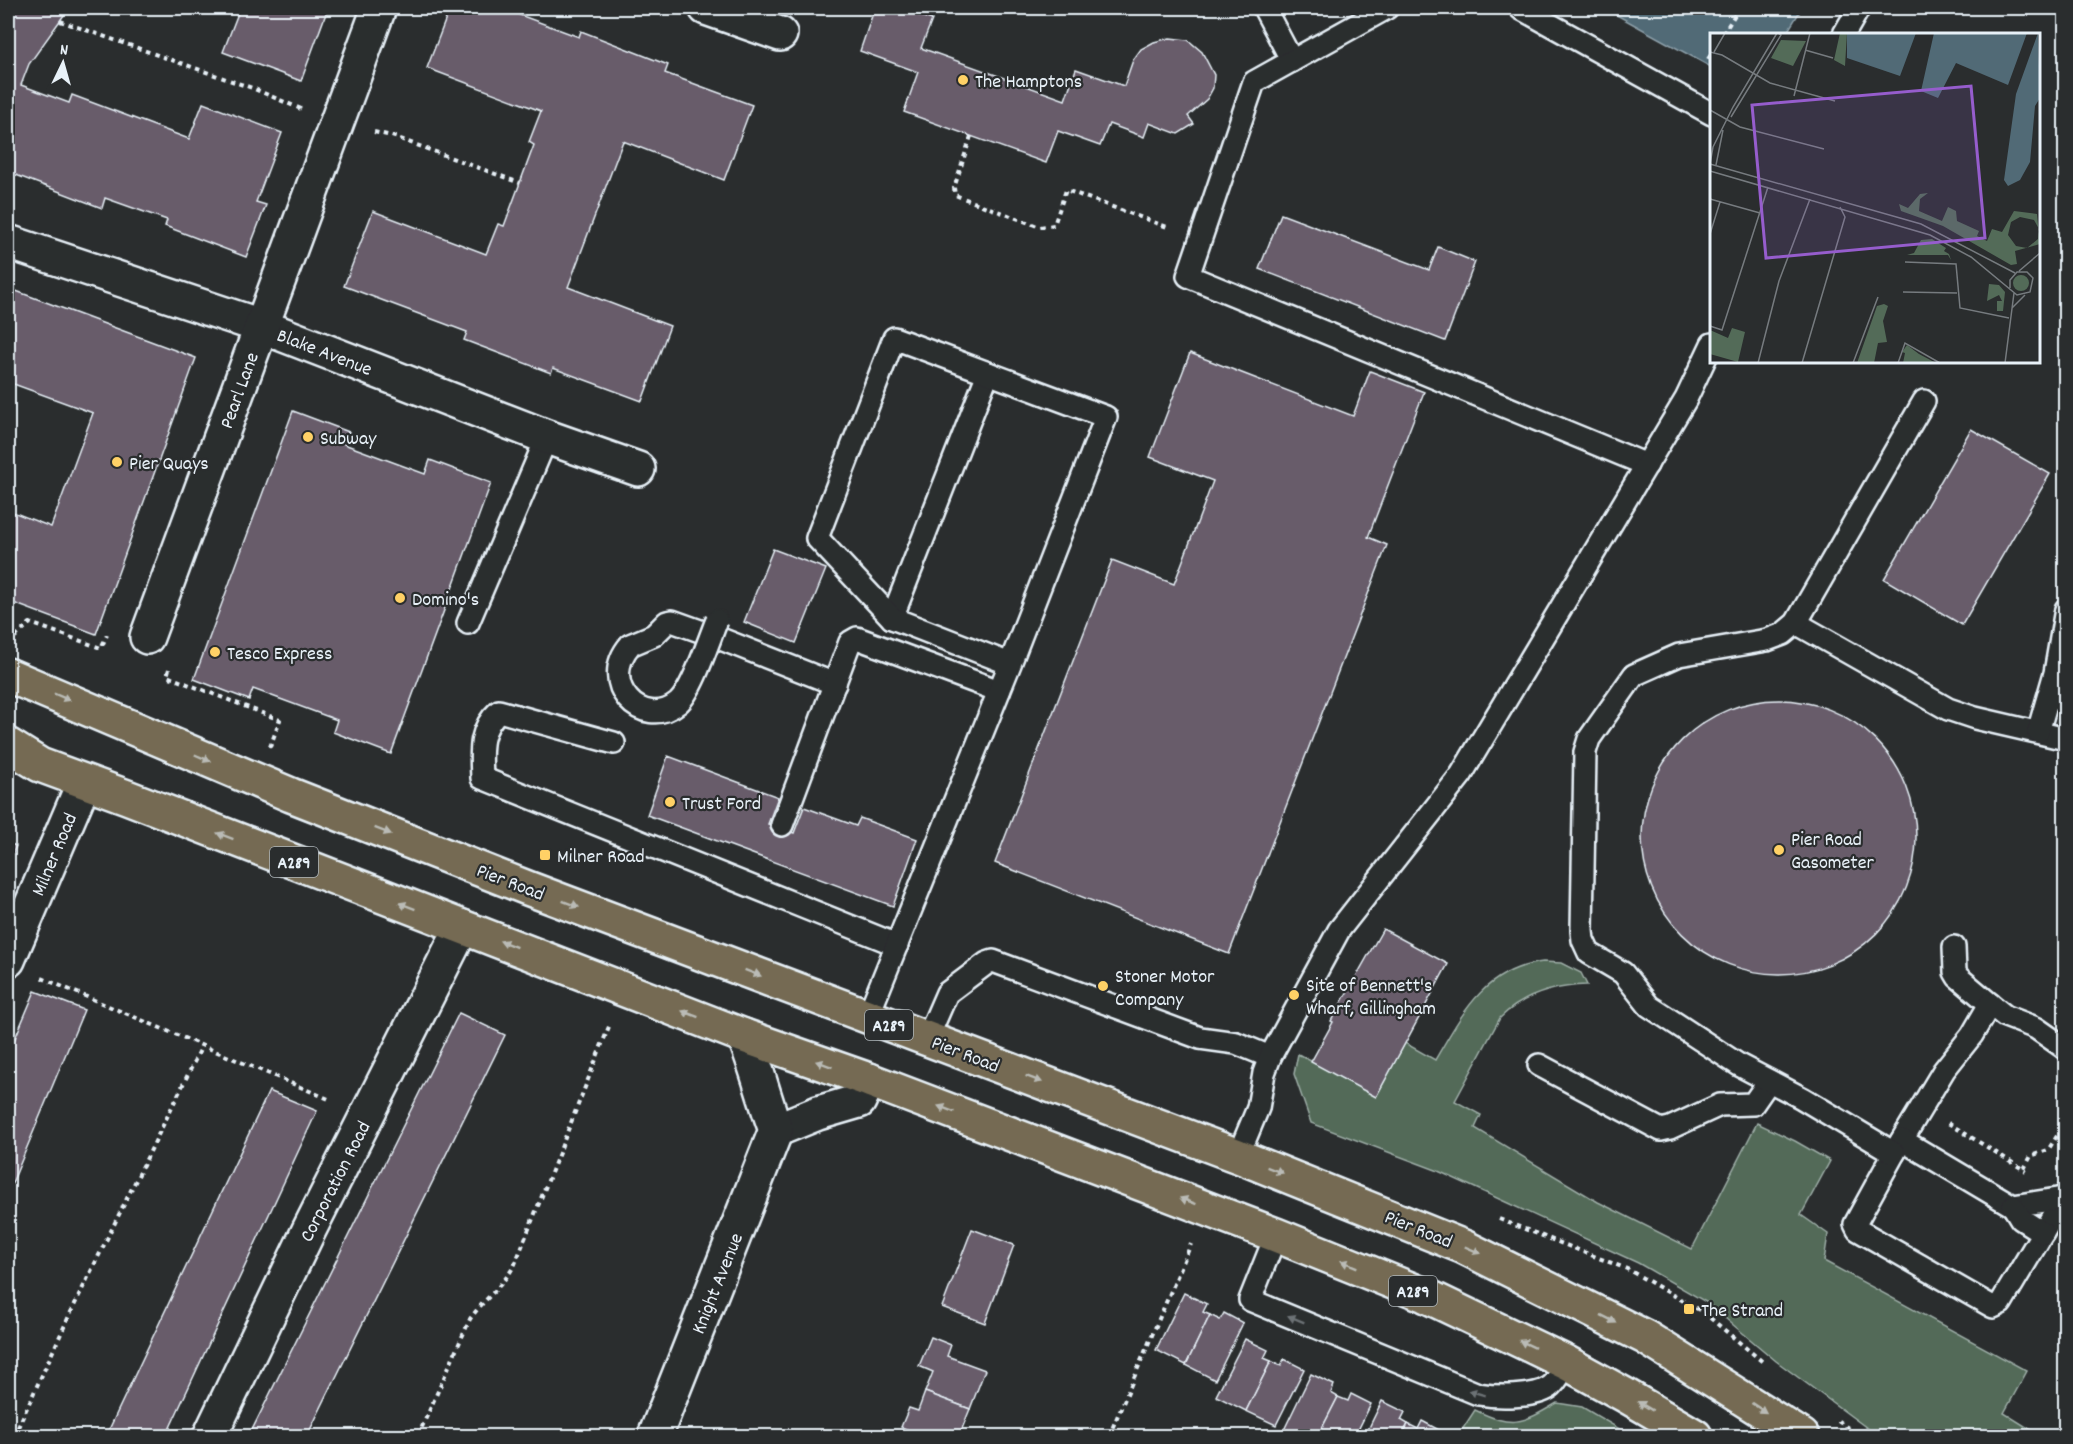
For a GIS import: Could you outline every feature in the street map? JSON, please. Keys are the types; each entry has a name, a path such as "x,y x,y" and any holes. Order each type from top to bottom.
{"main road":[{"name":"Pier Road","path":"8,675 291,795 530,889 1238,1156 1484,1255 1645,1337 1802,1437"},
{"name":"A289","path":"8,745 40,765 744,1036 869,1080 1276,1235 1425,1295 1567,1363 1695,1437"}],"street":[{"name":"Pearl Lane","path":"147,637 379,8"},
{"path":"706,8 780,34"},
{"name":"Blake Avenue","path":"8,242 261,326 547,437 638,469"},
{"name":"Milner Road","path":"8,960 84,782"},
{"name":"Corporation Road","path":"210,1437 309,1230 462,927"},
{"path":"744,1036 756,1064 764,1098 776,1130 818,1113 859,1101 869,1080"},
{"name":"Knight Avenue","path":"655,1437 776,1130"}],"lane":[{"path":"1264,8 1292,61"},
{"path":"1387,8 1254,82 1188,276 1647,465"},
{"path":"1520,8 1710,113"},
{"path":"1845,33 1859,8"},
{"path":"868,1017 1010,664 1106,417 894,338 817,538 892,618 1010,664"},
{"path":"1238,1156 1258,1108 1264,1073 1270,1057 1339,930 1461,775 1686,399 1710,348"},
{"path":"892,618 988,373"},
{"path":"1924,401 1796,623 1783,634 1767,640 1679,655 1634,675 1589,739 1585,752 1583,940 1589,953 1623,973 1649,1006 1738,1065 2013,1206 2021,1220 2043,1233"},
{"path":"468,624 547,437"},
{"path":"2038,732 2055,673 2066,609"},
{"path":"713,630 687,693 677,703 662,711 648,711 634,705 620,688 618,666 630,645 654,635 667,622 672,621 713,630 835,684"},
{"path":"1796,623 1948,709 1974,718 2066,739"},
{"path":"782,825 850,642 857,638 999,691"},
{"path":"614,743 499,711 489,721 481,748 482,778 897,945"},
{"path":"1954,947 1955,972 1958,977 2006,1016 2036,1028 2066,1048"},
{"path":"927,1039 947,993 993,961 1200,1038 1236,1043 1270,1057"},
{"path":"1990,1004 1972,1035 1944,1070 1855,1224 1858,1230 1993,1307 2001,1303 2065,1196"},
{"path":"1539,1065 1661,1130 1720,1105 1753,1104 1769,1081"},
{"path":"2013,1206 2065,1196"},
{"path":"1276,1235 1250,1300 1478,1395 1505,1397 1550,1387 1567,1363"}],"path":[{"path":"1724,33 1739,8"},
{"path":"60,21 252,88 336,124 392,136 520,183"},
{"path":"970,136 954,188 955,195 1040,227 1054,225 1066,190 1200,239"},
{"path":"15,637 30,623 101,648"},
{"path":"167,676 280,720 270,747"},
{"path":"40,978 367,1116"},
{"path":"417,1437 470,1319 511,1272 515,1264 613,1018"},
{"path":"14,1437 69,1314 202,1046"},
{"path":"1922,1107 2032,1174"},
{"path":"2024,1169 2031,1156 2048,1150 2066,1122"},
{"path":"1109,1437 1193,1237"}],"green space":[{"path":"1543,962 1561,963 1581,973 1587,985 1563,987 1529,997 1500,1018 1455,1101 1481,1115 1475,1128 1598,1202 1692,1249 1757,1123 1795,1141 1830,1161 1801,1215 1828,1234 1824,1261 2027,1371 2004,1413 2041,1436 1878,1436 1776,1361 1706,1302 1638,1263 1436,1170 1311,1123 1294,1074 1298,1054 1376,1097 1405,1043 1435,1060 1465,1011 1490,984 1523,966"},
{"path":"1557,1403 1582,1407 1628,1436 1458,1436 1475,1410 1498,1419 1517,1421 1535,1415"}],"water":[{"path":"1604,8 1802,8 1787,33 1710,33 1710,66"}],"building":[{"path":"8,8 69,8 29,64 21,85 69,103 72,95 189,139 203,103 282,133 256,202 266,205 246,257 165,226 167,220 105,198 102,208 8,172"},
{"path":"240,8 328,8 301,81 223,52"},
{"path":"450,8 501,8 579,37 581,31 668,65 665,73 752,105 724,180 623,141 568,287 670,326 642,401 553,368 551,373 464,340 467,332 344,286 373,211 486,254 498,224 504,226 534,145 529,142 541,111 427,68"},
{"name":"The Hamptons","path":"858,8 898,8 932,20 921,48 1065,100 1076,69 1124,86 1133,60 1141,49 1154,42 1170,38 1188,40 1202,52 1214,75 1213,88 1207,99 1188,116 1194,124 1178,134 1149,123 1144,137 1109,124 1100,146 1058,131 1046,163 904,112 918,72 860,51 873,13"},
{"path":"1281,214 1429,270 1438,247 1475,262 1445,341 1259,269"},
{"name":"Pier Quays","path":"8,288 196,358 96,634 8,601 8,510 51,527 93,413 8,382"},
{"path":"1190,353 1353,416 1370,371 1424,392 1368,537 1387,545 1229,954 995,863 1112,560 1174,584 1213,481 1150,457"},
{"path":"293,411 349,432 344,444 425,474 430,460 491,483 391,754 333,732 337,720 253,689 249,700 194,679"},
{"path":"1971,429 2050,474 1962,625 1884,579"},
{"path":"773,549 826,569 796,643 744,622"},
{"name":"Pier Road Gasometer","path":"1779,700 1819,706 1855,723 1876,740 1893,761 1910,797 1916,837 1910,877 1893,913 1876,934 1855,951 1819,968 1779,974 1739,968 1703,951 1682,934 1665,913 1648,877 1642,837 1648,797 1665,761 1682,740 1703,723 1739,706"},
{"path":"668,756 778,797 768,824 794,833 804,807 856,826 860,818 917,839 893,906 647,815"},
{"path":"8,843 16,846 8,865"},
{"path":"1383,929 1448,964 1376,1097 1311,1062 1333,1022 1331,1021"},
{"path":"35,991 84,1010 8,1193 8,1055"},
{"path":"459,1013 505,1035 307,1436 249,1436"},
{"path":"269,1091 317,1111 166,1436 106,1436"},
{"path":"972,1229 1014,1245 985,1323 942,1307"},
{"path":"1184,1293 1207,1304 1203,1312 1210,1315 1186,1365 1156,1350"},
{"path":"1224,1313 1243,1323 1215,1380 1186,1365 1210,1315 1220,1320"},
{"path":"931,1337 951,1345 947,1356 985,1370 970,1409 925,1392 933,1372 919,1366"},
{"path":"1245,1339 1268,1350 1264,1358 1271,1361 1246,1411 1216,1396"},
{"path":"1284,1359 1304,1369 1276,1425 1246,1411 1271,1361 1281,1366"},
{"path":"1311,1374 1334,1385 1331,1393 1338,1397 1318,1436 1293,1436 1283,1432"},
{"path":"925,1392 970,1409 959,1436 925,1436 901,1427 909,1408 918,1411"},
{"path":"1351,1394 1371,1404 1355,1436 1318,1436 1338,1397 1348,1401"},
{"path":"1382,1401 1405,1412 1401,1420 1408,1424 1402,1436 1365,1436"},
{"path":"1422,1421 1441,1431 1438,1436 1402,1436 1408,1424 1418,1429"}],"place":[{"name":"The Hamptons","path":"963,80"},
{"name":"Subway","path":"308,437"},
{"name":"Pier Quays","path":"117,462"},
{"name":"Domino's","path":"400,598"},
{"name":"Tesco Express","path":"215,652"},
{"name":"Trust Ford","path":"670,802"},
{"name":"Pier Road Gasometer","path":"1779,850"},
{"name":"Milner Road","path":"545,855"},
{"name":"Stoner Motor Company","path":"1103,986"},
{"name":"Site of Bennett's Wharf, Gillingham","path":"1294,995"},
{"name":"The Strand","path":"1689,1309"}]}
